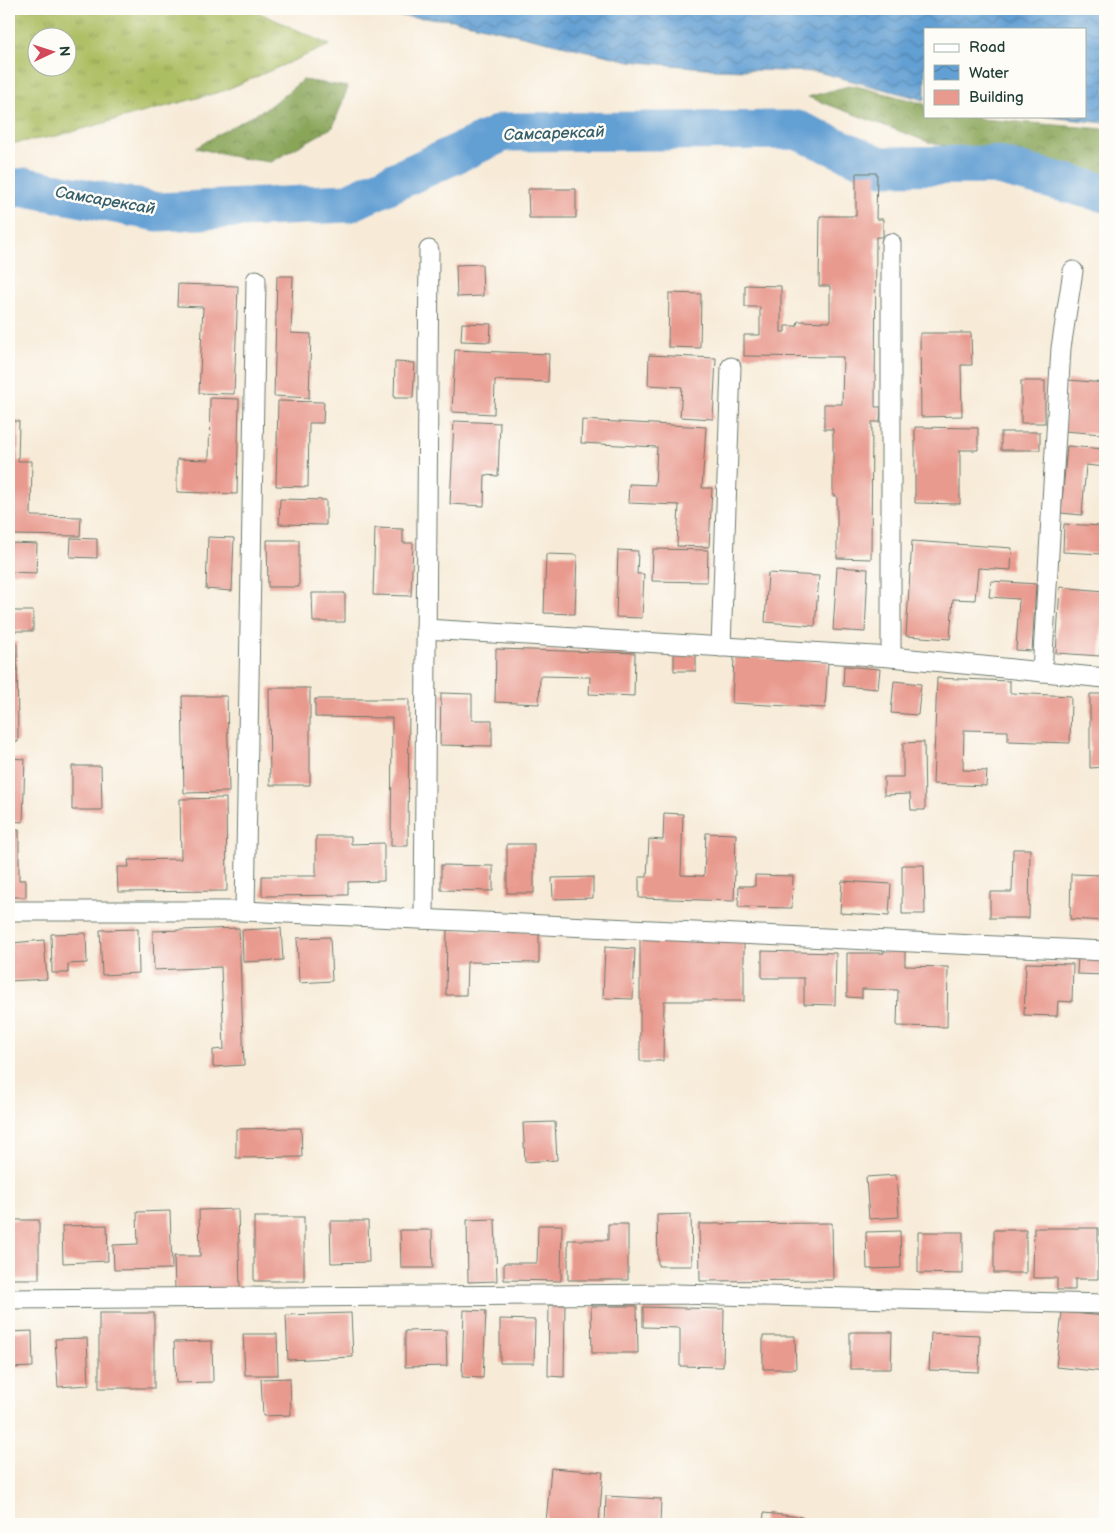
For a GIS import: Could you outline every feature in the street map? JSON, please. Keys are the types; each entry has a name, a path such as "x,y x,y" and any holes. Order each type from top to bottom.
{"street":[{"path":"891,243 891,657"},
{"path":"424,919 429,250"},
{"path":"1042,672 1061,348 1073,271"},
{"path":"245,911 256,280"},
{"path":"721,647 731,368"},
{"path":"426,629 891,657 1105,678"},
{"path":"9,911 245,911 1105,951"},
{"path":"9,1299 676,1294 1105,1304"}],"green space":[{"path":"9,9 251,9 330,45 223,91 56,136 9,144"},
{"path":"303,80 348,87 333,127 271,162 240,158 196,148 267,108"},
{"path":"852,85 924,104 924,118 977,118 1105,129 1105,179 931,143 808,97"}],"water":[{"path":"297,9 1105,9 1105,123 1059,118 1086,118 1086,28 924,28 924,100 818,72 715,69 630,61 454,20"}],"building":[{"path":"856,173 877,173 876,219 883,219 883,237 876,237 875,407 881,407 880,422 872,422 871,559 837,558 837,496 833,496 833,429 824,429 824,404 842,404 843,357 744,356 744,335 760,335 760,307 745,307 745,285 781,286 781,332 785,332 785,326 797,326 798,321 830,322 830,286 819,286 820,216 856,216"},
{"path":"528,189 576,189 576,218 529,218"},
{"path":"482,264 483,296 457,297 456,265"},
{"path":"277,276 293,276 291,333 311,334 309,398 274,396"},
{"path":"178,284 238,286 234,394 199,393 203,307 177,306"},
{"path":"669,293 701,294 700,348 668,347"},
{"path":"462,323 491,324 490,342 461,341"},
{"path":"920,333 971,333 972,365 961,365 962,416 921,417"},
{"path":"455,350 549,354 548,382 495,380 494,414 452,412"},
{"path":"649,355 716,358 713,419 680,417 682,387 648,385"},
{"path":"395,362 415,363 413,398 394,398"},
{"path":"1068,380 1105,383 1102,434 1064,431"},
{"path":"1021,381 1045,381 1045,423 1021,423"},
{"path":"210,398 239,399 237,494 177,492 177,459 209,460"},
{"path":"278,401 324,402 323,423 309,423 308,487 276,486"},
{"path":"582,420 706,427 702,488 712,488 709,547 677,546 679,505 628,503 629,484 655,485 657,447 581,443"},
{"path":"9,421 19,421 18,461 32,461 31,516 81,517 80,536 9,535"},
{"path":"454,421 500,423 498,476 485,475 484,506 450,504"},
{"path":"915,427 978,428 978,450 960,450 960,504 915,503"},
{"path":"1001,432 1040,432 1040,450 1001,450"},
{"path":"1067,446 1105,449 1105,467 1086,465 1082,515 1061,513"},
{"path":"280,499 326,500 326,525 279,524"},
{"path":"1064,524 1103,526 1102,554 1063,552"},
{"path":"375,528 403,529 403,543 413,543 411,596 373,595"},
{"path":"208,537 234,538 232,591 206,589"},
{"path":"71,538 97,539 97,558 70,557"},
{"path":"267,540 299,540 299,587 268,587"},
{"path":"912,541 1012,548 1011,570 978,568 975,600 953,599 950,639 906,636"},
{"path":"9,543 37,544 36,573 9,572"},
{"path":"653,549 708,550 707,582 652,581"},
{"path":"618,550 638,551 637,574 644,574 642,618 616,617"},
{"path":"546,554 577,555 575,614 544,613"},
{"path":"837,567 868,569 865,632 833,630"},
{"path":"768,573 819,576 815,626 765,622"},
{"path":"991,581 1036,584 1032,651 1016,650 1019,599 989,597"},
{"path":"1060,587 1104,591 1100,656 1056,653"},
{"path":"312,593 345,593 345,622 313,622"},
{"path":"9,611 33,611 33,631 9,631"},
{"path":"9,642 17,642 18,742 9,742"},
{"path":"496,649 635,653 634,696 589,694 590,677 540,676 539,704 495,702"},
{"path":"674,653 696,654 696,671 674,671"},
{"path":"734,657 828,662 825,708 732,703"},
{"path":"844,666 880,669 878,689 843,686"},
{"path":"937,678 1010,681 1010,693 1071,696 1070,743 1008,741 1008,731 964,730 963,770 987,771 986,786 933,784"},
{"path":"894,681 921,684 918,715 891,713"},
{"path":"269,688 310,688 310,785 270,785"},
{"path":"441,693 472,694 472,720 492,720 492,746 440,745"},
{"path":"1090,694 1105,694 1105,767 1090,768"},
{"path":"182,696 227,696 229,792 184,793"},
{"path":"315,699 409,699 408,846 391,846 392,718 315,717"},
{"path":"924,742 925,810 911,810 910,794 884,795 884,777 903,777 903,743"},
{"path":"10,758 25,759 23,822 9,821"},
{"path":"72,766 101,766 102,810 72,810"},
{"path":"226,798 227,891 118,892 117,867 129,867 128,860 181,859 180,799"},
{"path":"664,813 683,814 681,875 704,876 706,833 736,834 734,901 639,898 639,877 647,877 649,839 663,840"},
{"path":"9,830 19,830 19,880 26,880 26,897 9,897"},
{"path":"316,836 351,836 351,844 384,843 384,881 348,882 348,895 262,896 262,876 316,876"},
{"path":"507,844 534,844 534,893 507,893"},
{"path":"1013,849 1030,849 1029,918 990,918 990,892 1012,892"},
{"path":"441,865 493,866 493,891 441,890"},
{"path":"902,865 924,865 925,914 902,914"},
{"path":"1071,874 1105,875 1105,921 1070,919"},
{"path":"755,875 793,876 792,908 738,907 739,886 755,886"},
{"path":"593,877 593,898 553,899 552,878"},
{"path":"842,881 891,884 889,916 840,913"},
{"path":"239,928 244,1065 213,1067 213,1050 224,1049 221,967 154,970 153,931"},
{"path":"281,928 283,960 243,962 242,930"},
{"path":"138,929 139,973 102,975 100,930"},
{"path":"447,930 539,932 539,963 467,962 466,995 446,995"},
{"path":"9,932 11,932 12,943 44,940 47,979 9,981"},
{"path":"86,933 87,963 68,964 68,973 52,973 51,934"},
{"path":"330,937 332,981 299,983 297,938"},
{"path":"640,937 744,937 744,1001 664,1001 663,1061 640,1061"},
{"path":"605,947 635,949 633,999 603,998"},
{"path":"884,948 905,948 905,966 948,967 947,1027 897,1026 898,990 862,989 862,998 847,997 847,953 884,953"},
{"path":"762,951 836,953 835,1005 804,1004 804,978 762,978"},
{"path":"1078,955 1105,956 1105,975 1077,974"},
{"path":"1026,963 1073,964 1072,1002 1058,1001 1057,1016 1024,1015"},
{"path":"555,1122 557,1160 525,1162 523,1123"},
{"path":"301,1128 302,1157 236,1158 236,1129"},
{"path":"896,1175 899,1217 869,1219 866,1177"},
{"path":"238,1209 240,1288 175,1289 174,1256 200,1256 199,1210"},
{"path":"170,1211 172,1269 114,1270 113,1245 138,1244 137,1212"},
{"path":"691,1214 692,1266 658,1266 657,1215"},
{"path":"254,1217 304,1217 304,1281 254,1281"},
{"path":"495,1219 497,1281 468,1282 467,1220"},
{"path":"9,1220 39,1220 39,1279 9,1279"},
{"path":"330,1221 368,1221 369,1262 331,1263"},
{"path":"832,1223 833,1280 700,1281 699,1224"},
{"path":"608,1224 628,1224 628,1280 568,1280 568,1240 608,1240"},
{"path":"107,1225 108,1261 63,1263 62,1226"},
{"path":"538,1225 562,1225 561,1281 504,1280 504,1263 537,1263"},
{"path":"1034,1228 1098,1228 1098,1279 1075,1279 1075,1290 1057,1290 1057,1278 1033,1278"},
{"path":"400,1230 432,1230 433,1268 401,1268"},
{"path":"994,1230 1026,1230 1026,1273 994,1273"},
{"path":"900,1231 901,1268 867,1269 866,1232"},
{"path":"918,1232 963,1232 963,1274 918,1273"},
{"path":"549,1305 565,1305 564,1377 548,1376"},
{"path":"591,1306 637,1306 638,1353 592,1353"},
{"path":"643,1307 724,1309 723,1367 680,1366 680,1328 643,1327"},
{"path":"464,1310 486,1311 483,1378 462,1377"},
{"path":"1062,1312 1105,1316 1105,1372 1056,1367"},
{"path":"99,1313 154,1313 154,1388 99,1388"},
{"path":"351,1313 353,1357 288,1360 286,1315"},
{"path":"500,1319 535,1320 534,1363 500,1363"},
{"path":"446,1330 447,1366 405,1367 405,1331"},
{"path":"32,1331 33,1367 9,1368 9,1332"},
{"path":"850,1332 892,1332 891,1369 850,1369"},
{"path":"931,1333 980,1335 979,1372 929,1370"},
{"path":"243,1334 277,1334 278,1375 245,1375"},
{"path":"763,1336 795,1336 796,1369 763,1369"},
{"path":"87,1338 89,1385 58,1387 55,1339"},
{"path":"212,1341 213,1382 176,1383 174,1342"},
{"path":"290,1378 291,1415 263,1416 261,1379"},
{"path":"551,1468 603,1472 599,1524 546,1522"},
{"path":"606,1496 661,1499 660,1524 605,1524"},
{"path":"764,1513 802,1517 801,1524 763,1524"},
{"path":"1044,1521 1044,1524 1021,1524 1021,1523"}],"waterway":[{"name":"Самсарексай","path":"9,189 26,187 158,212 348,203 504,132 797,130 880,166 994,165 1105,193"}]}
